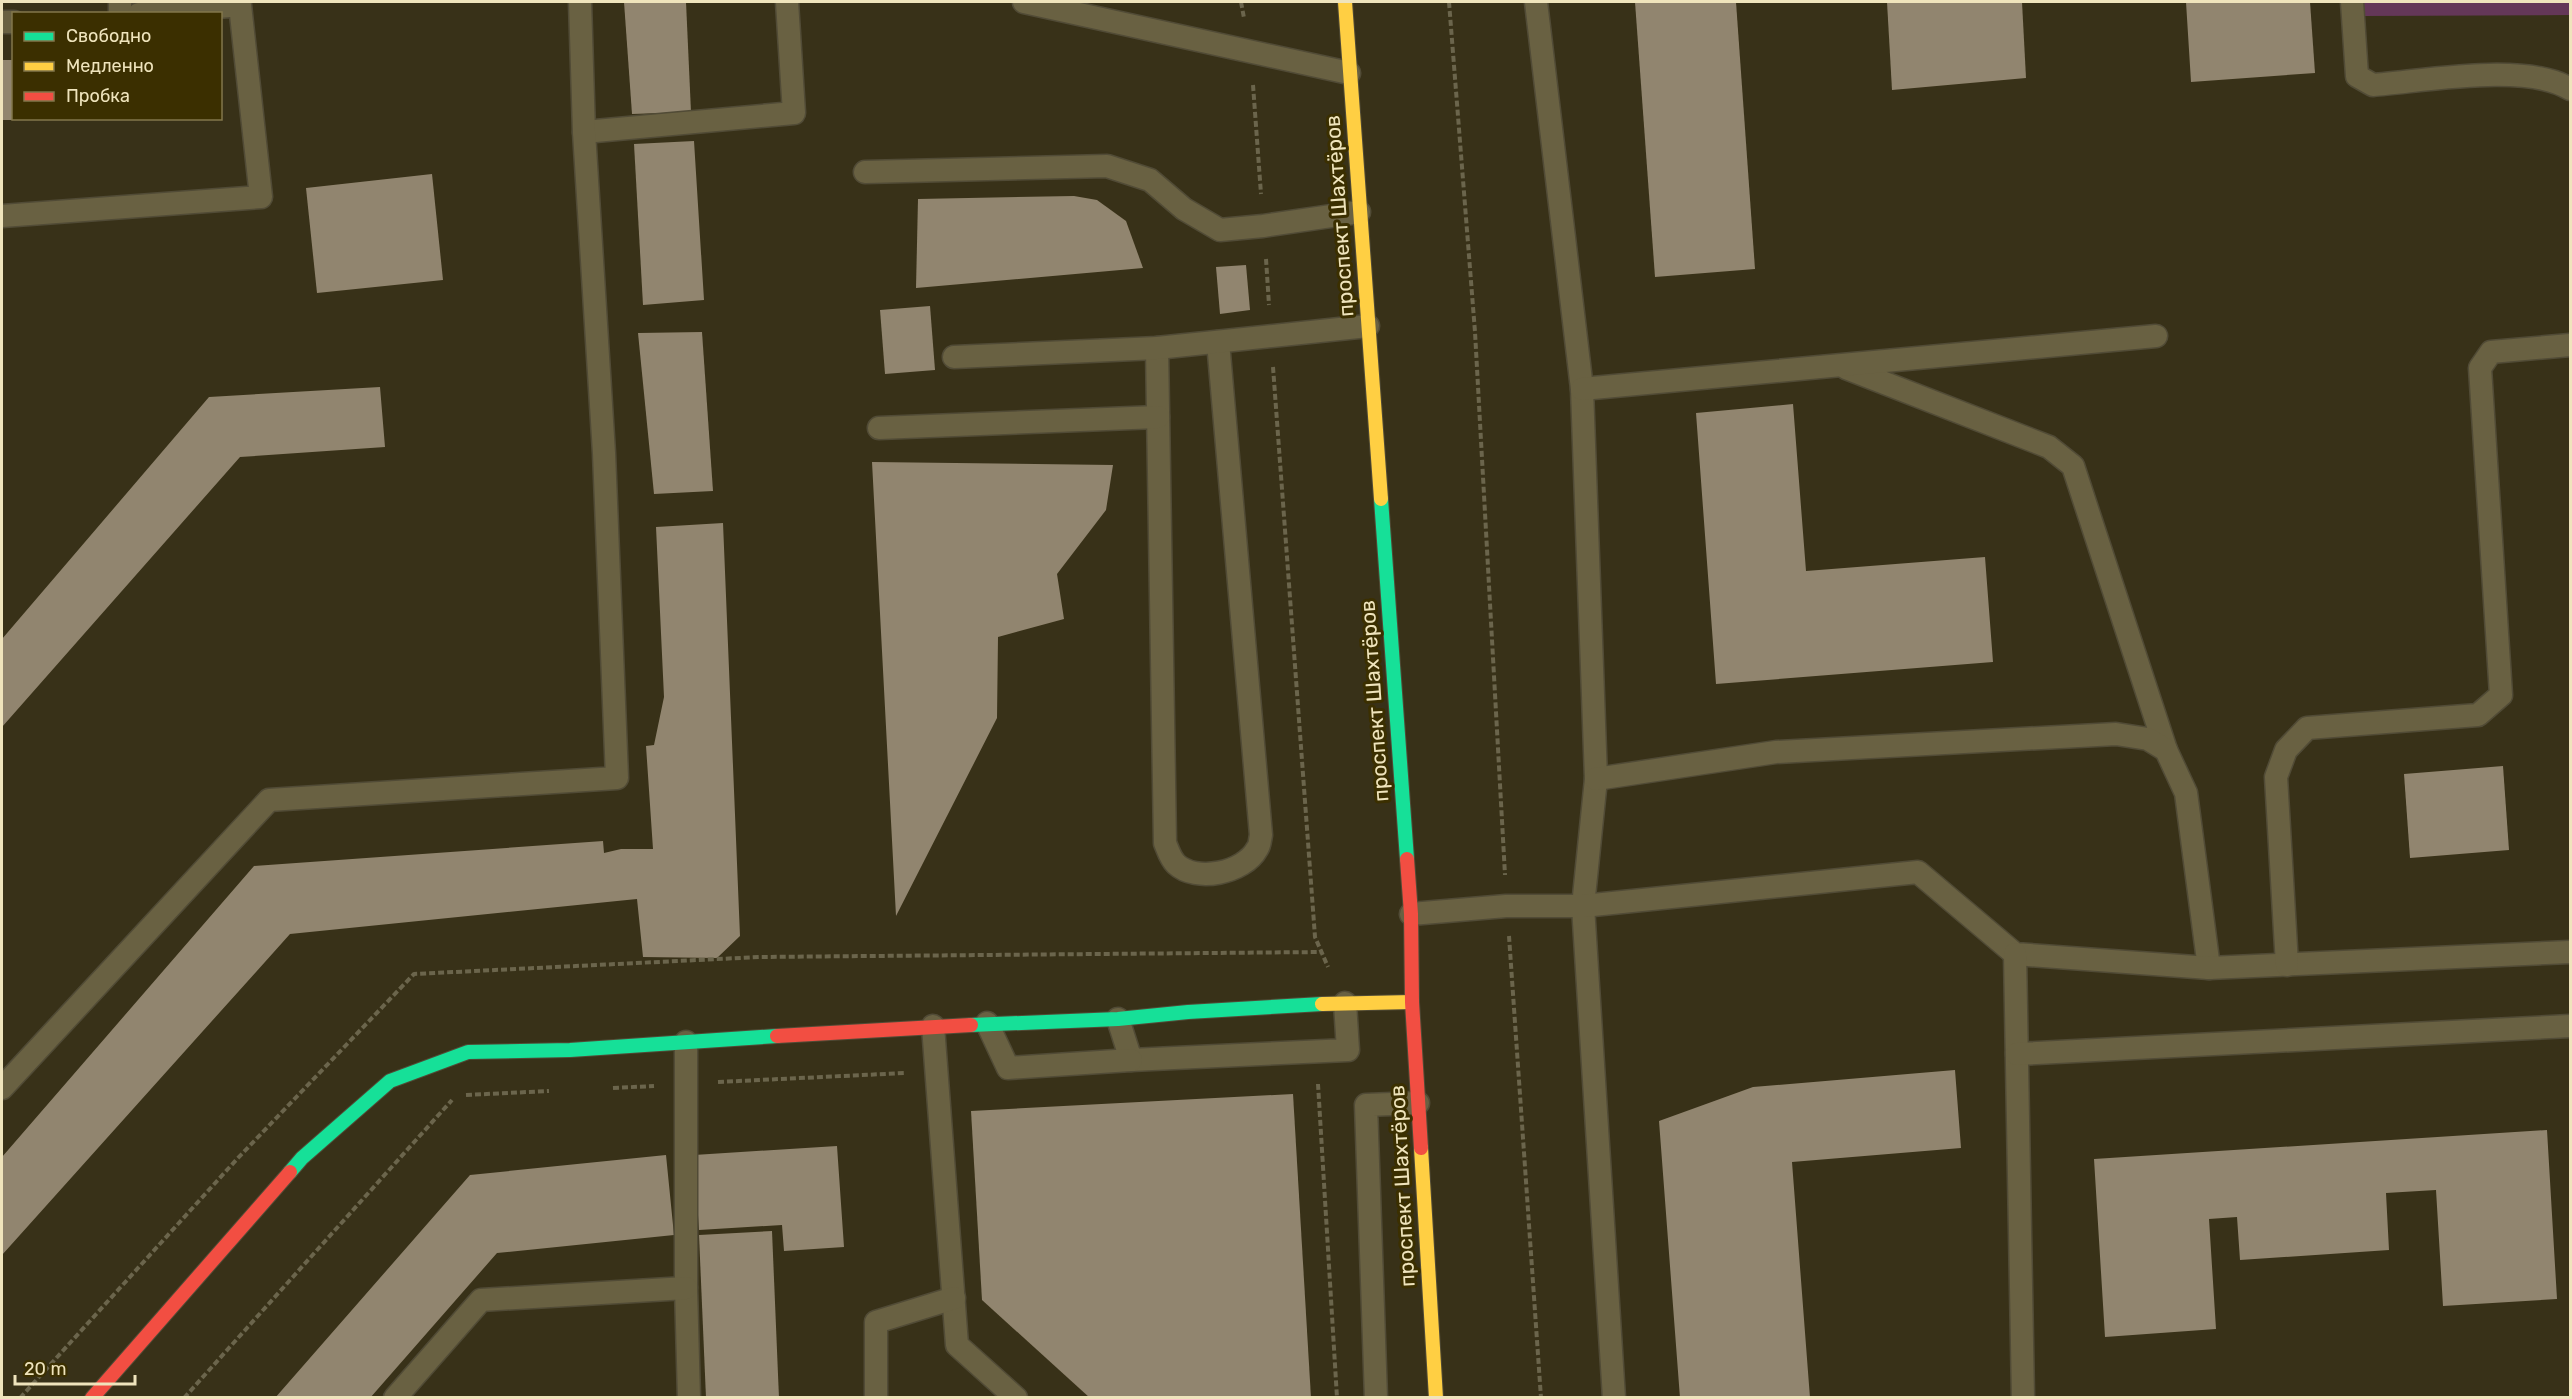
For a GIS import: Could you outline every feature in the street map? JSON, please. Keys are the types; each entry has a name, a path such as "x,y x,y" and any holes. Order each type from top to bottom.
{"street":[{"name":"проспект Шахтёров","path":"1345,2 1410,914 1412,1002 1436,1398"},
{"path":"92,1398 302,1158 390,1081 468,1052 570,1050 933,1026 1118,1018 1345,1003 1412,1002"}],"lane":[{"path":"2,1088 269,800 617,778 604,453 584,132 580,2"},
{"path":"584,132 794,113 787,2"},
{"path":"1024,2 1349,73"},
{"path":"1536,2 1582,389 1596,779 1583,906 1614,1398"},
{"path":"2352,2 2357,76 2373,85 2507,74 2559,81 2571,88"},
{"path":"2,216 261,197 240,5 161,12"},
{"path":"865,172 1107,166 1150,180 1184,208 1220,230 1359,212"},
{"path":"954,357 1157,348 1271,338 1368,326"},
{"path":"1582,389 2156,336"},
{"path":"1157,348 1165,843 1177,865 1197,874 1228,871 1248,860 1258,849 1261,835 1218,342"},
{"path":"2287,965 2276,777 2286,750 2307,728 2478,715 2501,695 2480,368 2491,352 2571,345"},
{"path":"1842,366 2049,447 2073,466 2166,750 2186,794 2209,968"},
{"path":"879,428 1158,417"},
{"path":"1596,779 1776,752 2116,734 2148,739 2166,750"},
{"path":"1410,914 1506,906 1583,906 1918,872 2015,954 2209,968 2571,952"},
{"path":"2015,954 2023,1398"},
{"path":"987,1023 1008,1068 1348,1050 1345,1003"},
{"path":"1118,1018 1131,1060"},
{"path":"933,1026 957,1345 1016,1398"},
{"path":"2017,1054 2571,1026"},
{"path":"687,1042 686,1288 689,1398"},
{"path":"1376,1398 1366,1105 1418,1103"},
{"path":"395,1398 481,1300 686,1288"},
{"path":"876,1398 876,1322 954,1298"}],"path":[{"path":"1241,2 1251,51 1315,938 1345,1003"},
{"path":"1449,2 1475,332 1506,906 1542,1398"},
{"path":"1316,1051 1337,1398"},
{"path":"606,1088 936,1071"},
{"path":"184,1398 456,1095 560,1090"}],"shaded area":[{"path":"2363,2 2570,2 2570,15 2363,16"}],"building":[{"path":"624,2 686,2 691,112 632,114"},
{"path":"1635,2 1736,2 1755,269 1655,277"},
{"path":"1887,2 2022,2 2026,78 1892,90"},
{"path":"2186,2 2310,2 2315,73 2191,82"},
{"path":"2,60 12,60 12,120 2,120"},
{"path":"694,141 704,300 643,305 634,144"},
{"path":"432,174 443,280 317,293 306,188"},
{"path":"1074,196 1097,200 1126,221 1143,268 916,288 918,199"},
{"path":"1246,265 1250,310 1220,314 1216,267"},
{"path":"930,306 935,370 885,374 880,310"},
{"path":"702,332 713,491 654,494 638,333"},
{"path":"380,387 385,447 240,457 2,727 2,639 209,397"},
{"path":"1793,404 1806,571 1985,557 1993,662 1716,684 1696,413"},
{"path":"872,462 1113,465 1106,510 1057,574 1064,619 998,637 997,718 896,916"},
{"path":"723,523 740,936 717,958 643,957 637,899 290,934 2,1255 2,1157 254,866 603,841 604,853 621,849 653,849 646,746 654,745 664,697 656,527"},
{"path":"2503,766 2509,850 2410,858 2404,774"},
{"path":"1955,1070 1961,1148 1792,1162 1810,1398 1680,1398 1659,1121 1753,1087"},
{"path":"1293,1094 1311,1398 1090,1398 982,1300 971,1111"},
{"path":"2547,1130 2557,1299 2443,1306 2436,1190 2386,1193 2389,1250 2240,1260 2237,1217 2209,1219 2216,1329 2105,1337 2094,1159"},
{"path":"837,1146 844,1247 784,1251 782,1225 699,1230 694,1155"},
{"path":"666,1155 674,1235 497,1253 370,1398 275,1398 470,1175"},
{"path":"772,1231 779,1398 706,1398 699,1235"}],"traffic: fast":[{"path":"1381,499 1407,859"},
{"path":"971,1025 1118,1019 1188,1012 1322,1004"},
{"path":"290,1172 302,1158 390,1081 468,1052 570,1050 777,1036"}],"traffic: slow":[{"path":"1345,2 1381,499"},
{"path":"1322,1004 1412,1002"},
{"path":"1421,1148 1436,1398"}],"traffic: jam":[{"path":"1407,859 1411,914 1412,1002 1421,1148"},
{"path":"777,1036 971,1025"},
{"path":"92,1398 290,1172"}]}
